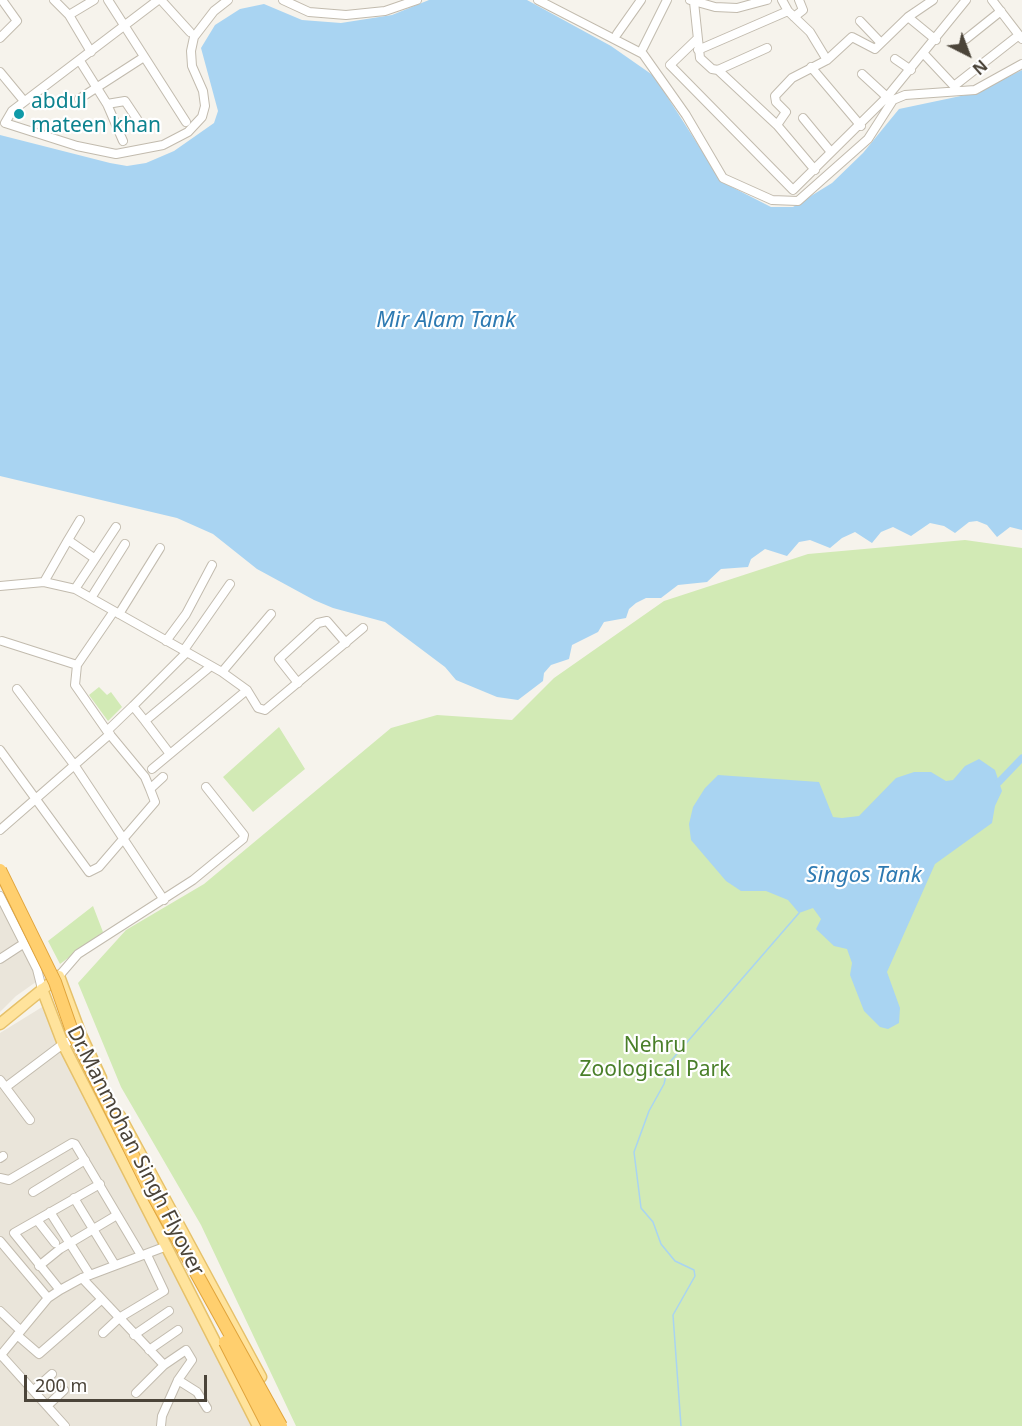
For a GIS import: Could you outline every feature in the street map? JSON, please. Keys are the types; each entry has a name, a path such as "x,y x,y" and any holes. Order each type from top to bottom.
{"highway":[{"name":"Dr.Manmohan Singh Flyover","path":"0,870 55,982 72,1031 148,1186 281,1426"},
{"name":"Dr.Manmohan Singh Flyover","path":"0,882 48,976 78,1058 162,1226 181,1256 268,1426"}],"main road":[{"path":"0,1024 59,976 81,1035 117,1111 287,1426"},
{"path":"42,988 63,1044 258,1426"},
{"path":"189,1288 206,1276"}],"street":[{"path":"0,38 16,21 2,0"},
{"path":"54,0 69,15 91,52"},
{"path":"69,15 93,0"},
{"path":"108,0 186,122"},
{"path":"190,32 159,0 24,101 2,122 77,146 117,154 163,145 188,132 202,117 205,106 203,91 192,66 191,51 194,37 214,11 228,0"},
{"path":"283,0 309,12 346,15 385,11 417,0"},
{"path":"538,0 643,54 686,115 723,178 772,200 798,201 868,139 893,100 905,95 975,90 1022,64"},
{"path":"616,34 641,0"},
{"path":"643,48 668,0"},
{"path":"782,0 791,14 810,32 827,60"},
{"path":"698,50 768,18 803,10 800,0"},
{"path":"777,125 786,112 776,102 775,96 792,78 827,60 852,36 875,49 908,17 933,0"},
{"path":"696,40 670,65 793,190 861,126 888,97 966,0"},
{"path":"924,54 954,86 1020,38 992,0"},
{"path":"768,18 764,1 737,8 692,1 698,50 706,65 718,70 777,125 815,170"},
{"path":"966,39 1001,11"},
{"path":"908,17 936,40"},
{"path":"860,21 880,43"},
{"path":"718,70 767,48"},
{"path":"79,99 144,57"},
{"path":"895,59 910,70"},
{"path":"80,61 107,104 123,141"},
{"path":"812,67 861,126"},
{"path":"0,72 24,101"},
{"path":"862,74 888,97"},
{"path":"107,104 123,101 139,122"},
{"path":"803,118 831,152"},
{"path":"44,582 80,520"},
{"path":"75,589 116,527"},
{"path":"68,540 94,558"},
{"path":"92,598 125,544"},
{"path":"0,750 89,872 99,867 155,802 145,777 109,733 75,685 73,678 77,665 160,548"},
{"path":"166,641 186,614 213,565"},
{"path":"0,586 44,582 75,589 222,672 247,690 258,708 265,710 363,628"},
{"path":"0,830 75,766 109,733 185,651 230,584"},
{"path":"222,672 271,614"},
{"path":"298,683 279,659 318,623 327,621 346,643"},
{"path":"2,641 77,665"},
{"path":"145,721 211,666"},
{"path":"17,689 75,766 164,900"},
{"path":"152,768 247,690"},
{"path":"133,706 170,754"},
{"path":"150,789 163,777"},
{"path":"0,862 59,976 67,964 84,949 193,880 244,838 206,787"},
{"path":"0,896 3,910 37,969 42,988"},
{"path":"0,959 23,944"},
{"path":"30,1120 3,1084 63,1044 81,1035"},
{"path":"0,1179 9,1180 72,1143 78,1147 164,1290 119,1318 103,1333"},
{"path":"33,1192 85,1160"},
{"path":"60,1290 14,1233 100,1184"},
{"path":"74,1198 115,1265"},
{"path":"50,1212 101,1300 164,1365"},
{"path":"39,1266 69,1243 117,1215"},
{"path":"37,1220 55,1243"},
{"path":"0,1241 48,1298"},
{"path":"65,1426 0,1355 48,1298 60,1290 115,1265 167,1246"},
{"path":"0,1311 39,1354 101,1300"},
{"path":"134,1335 169,1311"},
{"path":"149,1350 178,1330"},
{"path":"136,1393 164,1365 186,1350 192,1360 178,1380 162,1416 161,1426"},
{"path":"34,1390 52,1374"},
{"path":"178,1380 197,1392 207,1408"},
{"path":"47,1406 64,1390"}],"shaded area":[{"path":"0,894 43,977 16,996 0,1012"},
{"path":"47,1004 262,1426 0,1426 0,1033"}],"green space":[{"name":"Nehru Zoological Park","path":"965,540 1022,548 1022,1426 296,1426 201,1225 121,1087 78,983 126,930 204,884 391,728 437,715 512,720 554,678 664,601 808,554"},
{"path":"99,687 107,695 111,692 122,707 108,721 89,695"},
{"path":"279,727 305,769 253,812 223,777"},
{"path":"93,906 103,932 60,964 48,941"}],"water":[{"name":"Mir Alam Tank","path":"429,0 527,0 611,46 654,76 722,182 771,207 793,207 832,183 863,153 899,109 975,93 1022,70 1022,530 1010,527 997,537 987,525 977,521 969,522 955,533 944,526 930,523 911,536 893,527 881,532 872,543 855,532 842,538 830,548 810,540 799,542 787,556 765,549 751,559 748,567 721,569 707,582 678,585 661,598 646,598 636,603 629,609 626,618 604,622 598,632 572,645 569,659 551,665 544,673 543,681 518,700 497,697 456,680 445,667 385,622 333,608 314,600 257,569 213,534 177,518 0,476 0,135 110,163 127,166 146,163 174,151 214,123 218,111 201,48 215,25 240,9 264,4 302,20 341,23 392,15"},
{"name":"Singos Tank","path":"979,759 995,770 1002,791 995,806 992,823 935,864 887,972 900,1008 899,1023 888,1029 880,1027 864,1011 850,975 852,963 847,949 834,946 816,929 821,919 813,908 799,913 788,900 766,891 741,891 726,881 691,840 689,824 693,807 705,788 718,775 819,782 833,817 842,818 859,816 896,778 914,772 931,772 946,781 953,780 965,766"}],"waterway":[{"path":"999,782 1022,758"},
{"path":"681,1426 673,1315 695,1276 694,1270 675,1261 661,1244 653,1222 641,1208 634,1152 649,1111 664,1084 669,1063 799,913"}],"place":[{"name":"abdul mateen khan","path":"19,114"}]}
